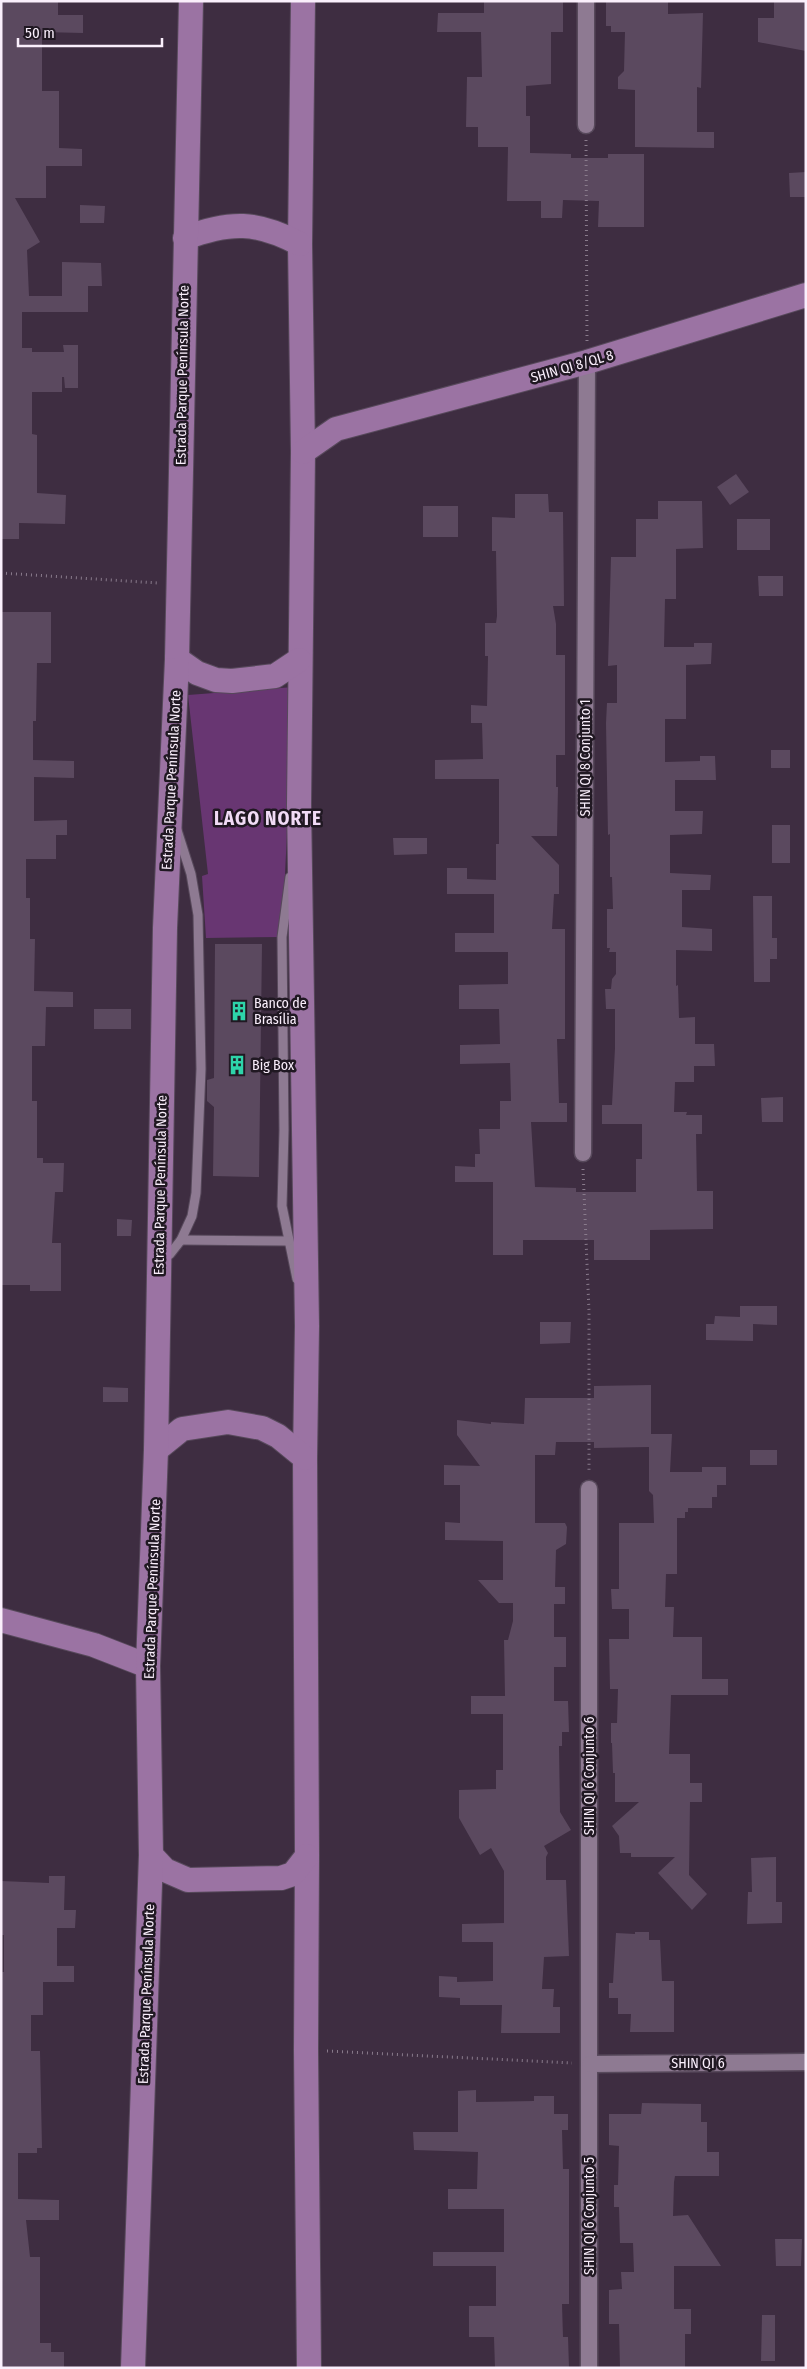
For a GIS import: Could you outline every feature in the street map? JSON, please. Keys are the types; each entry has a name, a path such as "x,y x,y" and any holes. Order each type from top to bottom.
{"main road":[{"name":"Estrada Parque Península Norte","path":"133,2368 151,1855 148,1666 156,1450 165,928 177,659 185,238 192,1"},
{"path":"303,1 300,244 303,452 300,805 307,1326 305,1458 306,2050 310,2368"},
{"path":"185,238 208,229 233,224 259,226 279,233 300,244"},
{"name":"SHIN QI 8/QL 8","path":"303,452 336,429 587,362 806,295"},
{"path":"302,406 336,429"},
{"path":"177,659 197,673 216,680 232,681 275,676 300,660"},
{"path":"156,1450 182,1429 211,1423 228,1422 262,1428 278,1436 305,1458"},
{"path":"1,1620 94,1645 148,1666"},
{"path":"94,1645 125,1643 149,1638"},
{"path":"151,1855 165,1870 188,1880 282,1878 293,1874 307,1856"}],"street":[{"path":"586,1 586,125"},
{"name":"SHIN QI 8 Conjunto 1","path":"583,1153 587,362"},
{"name":"SHIN QI 6 Conjunto 6","path":"589,1489 590,2064"},
{"name":"SHIN QI 6","path":"590,2064 806,2062"},
{"name":"SHIN QI 6 Conjunto 5","path":"589,2368 590,2064"}],"lane":[{"path":"300,805 282,937 284,1130 282,1206 307,1326"},
{"path":"159,1262 170,1254 180,1240 192,1216 196,1193 201,1069 200,943 193,882 169,806"},
{"path":"180,1240 288,1241"}],"path":[{"path":"586,125 587,362"},
{"path":"1,573 178,584"},
{"path":"583,1153 589,1311 589,1489"},
{"path":"306,2050 590,2064"}],"shaded area":[{"path":"294,687 282,937 206,938 202,876 208,874 188,695"}],"building":[{"path":"1,1 58,1 58,15 83,15 83,33 42,32 42,91 59,91 59,148 82,149 82,166 46,166 46,198 15,198 40,242 27,250 29,296 62,296 62,262 101,263 102,286 88,286 88,312 22,312 22,348 32,348 32,352 64,352 63,345 78,345 78,388 65,388 64,377 62,377 62,392 32,392 32,434 37,435 37,493 66,495 65,524 19,523 19,539 1,539"},
{"path":"484,1 563,1 563,32 551,32 551,84 526,86 526,116 530,116 530,153 571,154 571,158 608,158 608,154 644,154 644,227 598,227 599,201 563,200 562,218 541,218 541,201 507,201 508,147 478,147 478,127 466,127 467,77 482,77 481,32 437,32 438,13 484,13"},
{"path":"606,1 668,2 668,14 703,13 701,88 697,87 697,132 714,132 714,148 635,147 635,90 618,89 618,77 624,71 625,32 611,32 611,26 606,26"},
{"path":"774,1 806,2 806,51 758,42 758,18 774,18"},
{"path":"806,172 806,197 790,197 789,173"},
{"path":"80,205 105,206 104,223 80,223"},
{"path":"736,474 749,492 730,505 717,487"},
{"path":"515,494 548,494 549,512 563,512 564,606 553,606 556,624 556,655 565,655 565,755 556,755 556,787 558,787 557,836 531,836 559,865 559,894 554,894 552,929 565,929 565,1039 557,1039 559,1103 567,1103 567,1122 531,1122 535,1187 576,1188 576,1192 636,1192 636,1159 642,1159 642,1124 602,1124 602,1105 612,1105 615,1048 615,1009 606,1009 605,989 611,989 612,979 616,974 616,952 609,952 610,948 607,948 607,909 613,909 612,877 610,877 610,834 608,835 606,723 607,703 617,703 617,665 608,666 611,557 636,557 636,519 658,519 658,501 702,501 703,548 676,549 676,599 665,599 664,647 694,647 694,643 712,643 711,664 686,665 686,719 665,719 665,762 700,761 700,756 715,756 716,780 675,780 675,811 703,811 702,834 670,835 670,873 711,875 710,890 682,890 682,927 712,929 712,951 676,950 676,986 678,985 679,1018 695,1017 695,1044 714,1044 715,1066 694,1066 694,1082 675,1082 674,1112 687,1112 686,1115 702,1115 702,1134 696,1134 697,1191 713,1191 713,1229 650,1230 650,1260 594,1260 594,1240 523,1240 523,1255 493,1255 493,1182 455,1182 455,1166 475,1167 475,1154 480,1154 479,1129 500,1129 500,1101 511,1101 510,1063 460,1064 460,1045 500,1044 499,1009 459,1009 459,985 508,984 508,952 455,952 455,933 494,933 494,894 447,894 447,868 467,868 467,879 496,880 496,844 499,844 499,779 435,779 435,760 483,759 482,723 471,723 471,705 487,706 488,656 485,656 485,623 496,623 497,616 496,551 492,551 492,517 515,518"},
{"path":"423,506 458,506 458,537 423,537"},
{"path":"737,519 770,519 770,550 737,550"},
{"path":"758,576 783,576 783,596 759,596"},
{"path":"1,612 51,612 51,663 37,663 36,721 33,721 33,760 74,761 74,778 34,777 34,821 67,820 67,835 56,835 56,859 26,859 26,898 30,898 30,939 35,939 34,991 73,992 73,1007 46,1007 45,1046 32,1046 32,1101 37,1101 37,1158 43,1158 43,1163 64,1163 63,1192 55,1192 52,1243 61,1243 61,1291 30,1291 30,1285 1,1285"},
{"path":"771,750 790,750 790,768 771,768"},
{"path":"772,825 790,825 790,863 772,863"},
{"path":"393,838 427,838 427,854 394,855"},
{"path":"753,896 772,896 772,938 777,938 777,959 770,959 770,982 754,982"},
{"name":"Big Box","path":"215,944 262,944 259,1177 213,1176 214,1107 207,1101 207,1080 214,1078"},
{"path":"94,1009 131,1009 131,1029 94,1029"},
{"path":"783,1097 783,1122 762,1122 761,1098"},
{"path":"117,1219 132,1220 131,1236 117,1236"},
{"path":"740,1306 777,1306 777,1325 753,1324 753,1341 706,1340 706,1324 714,1324 715,1316 740,1317"},
{"path":"540,1322 571,1322 570,1343 540,1344"},
{"path":"651,1385 651,1434 672,1434 670,1472 702,1472 702,1467 726,1467 726,1485 717,1485 717,1497 712,1497 712,1508 688,1508 688,1512 685,1512 685,1518 677,1518 677,1574 666,1574 665,1607 674,1607 673,1637 702,1637 702,1679 728,1679 728,1695 671,1695 669,1754 690,1754 690,1783 702,1783 702,1802 690,1802 689,1875 707,1894 692,1910 658,1873 675,1857 631,1857 631,1853 620,1853 619,1836 612,1826 639,1802 615,1802 611,1723 617,1723 618,1689 610,1689 609,1639 629,1639 629,1609 612,1609 611,1589 619,1589 619,1523 654,1523 653,1495 649,1491 649,1447 594,1448 594,1442 556,1442 555,1455 535,1455 535,1523 565,1523 567,1527 566,1544 556,1550 555,1587 565,1587 565,1604 554,1604 554,1637 566,1637 566,1667 554,1667 554,1701 568,1701 569,1732 562,1732 562,1746 559,1746 560,1812 571,1830 544,1846 548,1853 546,1857 546,1880 566,1880 569,1956 544,1957 542,1989 554,1989 553,2007 560,2007 560,2033 501,2033 502,2005 460,2005 460,1998 439,1997 439,1976 457,1977 457,1982 493,1981 493,1942 462,1942 462,1924 504,1923 504,1871 491,1848 480,1855 459,1818 459,1790 496,1789 496,1770 503,1770 503,1714 471,1714 471,1696 505,1696 504,1640 508,1640 513,1621 513,1603 499,1603 478,1580 503,1580 503,1541 445,1540 445,1522 460,1523 460,1485 444,1485 444,1465 480,1466 457,1435 457,1420 491,1424 491,1422 524,1424 525,1398 594,1398 594,1386"},
{"path":"103,1387 128,1388 128,1402 103,1402"},
{"path":"750,1450 777,1450 777,1465 750,1465"},
{"path":"776,1857 776,1902 782,1902 782,1923 747,1924 748,1892 752,1892 751,1858"},
{"path":"49,1876 65,1876 64,1910 76,1910 75,1928 57,1928 57,1966 74,1966 74,1982 43,1982 43,2015 31,2015 31,2051 40,2051 42,2148 37,2148 37,2153 18,2153 18,2199 59,2200 59,2220 26,2220 30,2257 40,2257 40,2343 51,2343 51,2352 64,2352 64,2368 1,2368 1,1972 4,1972 4,1935 2,1935 1,1881 49,1883"},
{"path":"635,1932 649,1932 649,1940 660,1940 662,1981 674,1981 674,2032 630,2032 631,2014 618,2014 618,1998 609,1998 609,1983 613,1983 616,1933 635,1934"},
{"path":"476,2090 476,2102 534,2101 534,2096 554,2096 554,2114 568,2114 568,2130 562,2130 563,2169 569,2169 569,2304 562,2304 563,2337 568,2337 569,2368 495,2368 494,2337 469,2337 469,2306 496,2306 496,2266 433,2266 433,2252 504,2252 504,2209 448,2209 448,2189 477,2189 478,2152 414,2150 413,2132 458,2132 458,2091"},
{"path":"642,2103 701,2104 701,2122 707,2122 707,2152 719,2152 719,2176 675,2176 674,2182 673,2216 688,2215 721,2266 674,2266 674,2309 691,2309 691,2334 685,2334 685,2368 620,2368 619,2324 609,2324 609,2290 622,2289 621,2272 634,2272 633,2243 620,2243 619,2207 614,2207 614,2185 618,2185 619,2146 609,2145 609,2114 641,2114"},
{"path":"775,2239 802,2239 801,2266 776,2266"},
{"path":"762,2315 775,2315 775,2361 761,2361"}],"place":[{"name":"Banco de Brasília","path":"239,1011"},
{"name":"Big Box","path":"237,1065"}],"district":[{"name":"LAGO NORTE","path":"268,818"}]}
